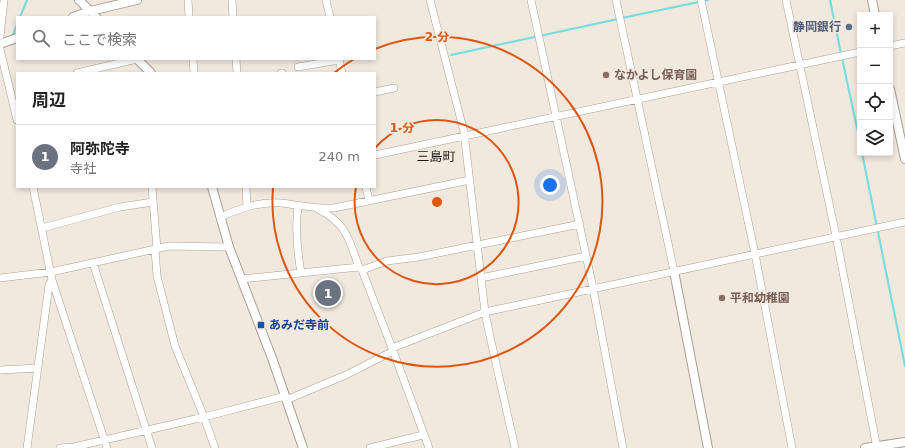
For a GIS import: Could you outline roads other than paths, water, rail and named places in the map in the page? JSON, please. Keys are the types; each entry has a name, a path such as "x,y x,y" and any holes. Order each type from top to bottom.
{"street":[{"path":"0,36 1,13 4,0"},
{"path":"79,0 95,16"},
{"path":"76,16 90,11 137,0"},
{"path":"188,0 189,16"},
{"path":"232,0 233,16"},
{"path":"326,0 330,16"},
{"path":"430,0 464,136 485,312 515,448"},
{"path":"531,0 580,224 623,448"},
{"path":"616,0 674,271 708,448"},
{"path":"701,0 755,254 792,448"},
{"path":"786,0 836,236 877,447"},
{"path":"872,0 874,12"},
{"path":"0,44 16,38"},
{"path":"893,45 905,43"},
{"path":"0,49 13,88 16,112"},
{"path":"376,155 857,53"},
{"path":"81,72 133,60"},
{"path":"138,60 149,72"},
{"path":"193,60 194,72"},
{"path":"236,60 237,72"},
{"path":"298,67 334,60"},
{"path":"339,60 342,72"},
{"path":"376,92 394,88"},
{"path":"893,99 902,129 905,158"},
{"path":"220,216 247,207 280,203 318,209 334,208 470,180"},
{"path":"33,188 52,276 107,448"},
{"path":"152,188 158,282 175,346 215,448"},
{"path":"212,188 229,247 286,398 303,448"},
{"path":"246,188 247,207"},
{"path":"366,188 369,201"},
{"path":"42,228 120,207 153,202"},
{"path":"298,206 296,227 301,273"},
{"path":"318,209 330,216 346,231 393,349 428,448"},
{"path":"60,448 74,447 286,398 346,374 393,349 485,312 905,222"},
{"path":"241,279 360,268 387,261 419,257 580,224"},
{"path":"0,278 52,276 93,263 169,246 229,247"},
{"path":"481,278 586,256"},
{"path":"93,263 152,448"},
{"path":"27,448 49,285 52,276"},
{"path":"0,370 38,368"},
{"path":"370,448 423,435"},
{"path":"865,448 905,442"}],"waterway":[{"path":"20,16 27,0"},
{"path":"622,18 708,0"},
{"path":"830,0 841,54"},
{"path":"451,55 618,19"},
{"path":"12,37 16,27"},
{"path":"842,58 857,128"},
{"path":"863,156 905,366"}],"place":[{"name":"静岡銀行","path":"849,27"},
{"name":"なかよし保育園","path":"606,75"},
{"name":"阿弥陀寺","path":"328,293"},
{"name":"平和幼稚園","path":"722,298"},
{"name":"あみだ寺前","path":"261,325"}],"district":[{"name":"三島町","path":"436,156"}]}
